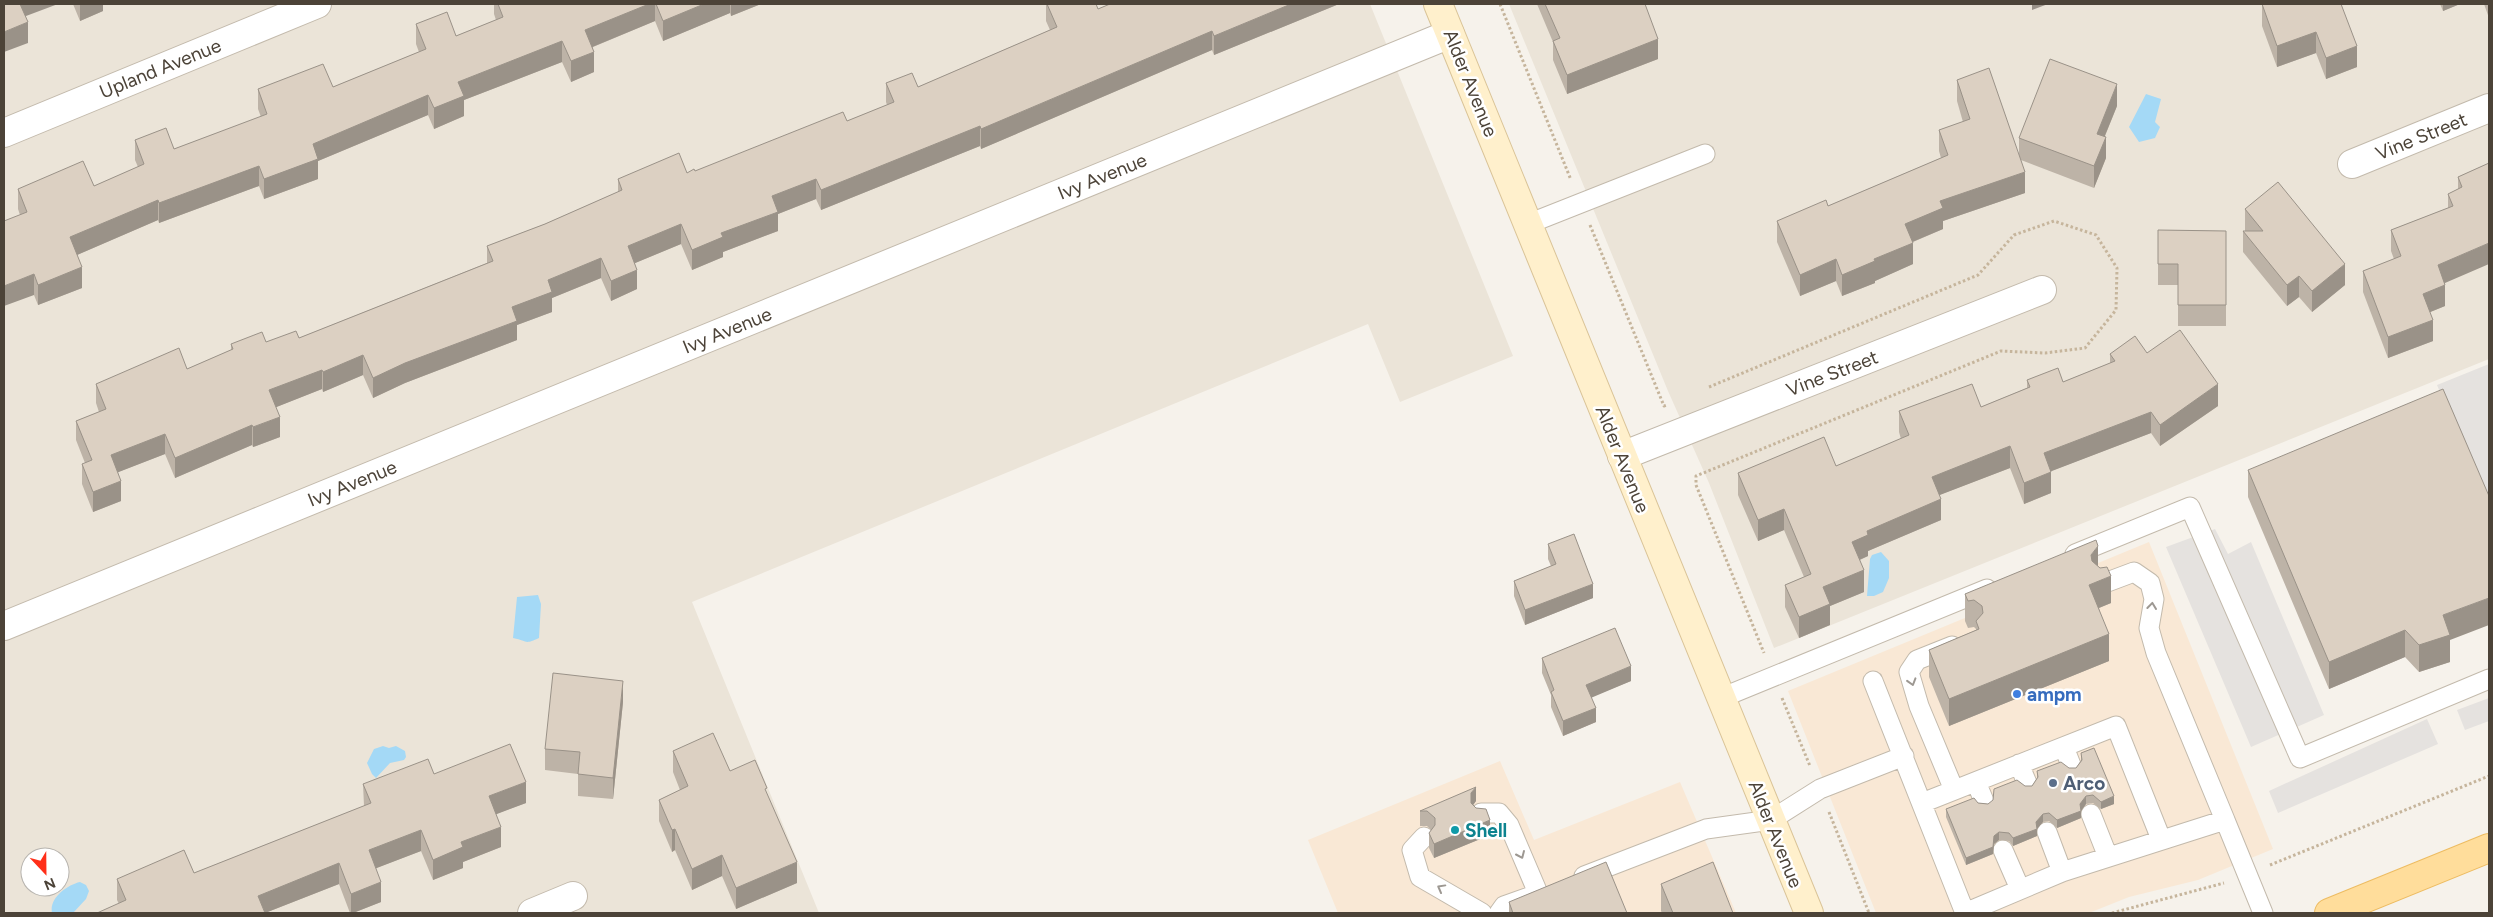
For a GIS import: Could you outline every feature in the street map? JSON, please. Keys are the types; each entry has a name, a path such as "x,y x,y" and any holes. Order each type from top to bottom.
{"main road":[{"name":"Alder Avenue","path":"1438,4 1809,913"},
{"path":"2330,913 2489,848"}],"street":[{"name":"Upland Avenue","path":"4,133 317,4"},
{"name":"Ivy Avenue","path":"4,626 1450,34"},
{"name":"Vine Street","path":"2352,164 2489,108"},
{"name":"Vine Street","path":"1622,456 2042,290"},
{"path":"532,913 573,896"}],"lane":[{"path":"1528,224 1705,154"},
{"path":"2054,562 2190,507 2300,758 2489,678"},
{"path":"2102,584 2134,572 2150,583 2154,599 2149,628 2156,653 2263,913"},
{"path":"1721,698 2000,584"},
{"path":"1954,790 1920,706 1909,672 1917,660 1972,638"},
{"path":"1873,681 1965,913 2062,872 2225,820"},
{"path":"1922,803 2116,726 2161,839"},
{"path":"2064,747 2071,765"},
{"path":"1499,913 1504,906 1706,829 1771,820 1820,789 1904,756"},
{"path":"2019,764 2027,783"},
{"path":"1976,782 1984,801"},
{"path":"1481,813 1500,813 1508,826 1538,893"},
{"path":"2091,814 2108,857"},
{"path":"2047,832 2062,872"},
{"path":"1424,837 1412,850 1420,876 1482,913"},
{"path":"2003,850 2020,889"}],"path":[{"path":"2112,913 2220,885 2489,776"}],"shaded area":[{"path":"4,4 1370,4 1513,356 1400,402 1368,324 692,602 819,913 4,913"},
{"path":"1509,4 2489,4 2489,359 1774,648 1709,483 1668,391"},
{"path":"2489,364 2489,508 2437,385"},
{"path":"2215,529 2228,554 2251,542 2324,715 2251,747 2166,547"},
{"path":"2149,542 2273,849 2198,880 2129,897 2089,913 1876,913 1788,691"},
{"path":"2489,698 2489,721 2465,730 2457,710"},
{"path":"2427,719 2438,744 2278,813 2269,791"},
{"path":"1500,761 1534,840 1680,782 1736,913 1338,913 1308,840"}],"water":[{"path":"2146,94 2161,99 2155,122 2160,127 2155,138 2139,142 2129,127"},
{"path":"1881,552 1889,561 1889,578 1883,592 1874,596 1867,596 1870,559 1872,555"},
{"path":"538,595 541,604 539,638 526,642 513,638 517,597"},
{"path":"383,746 389,748 396,746 405,751 406,757 404,760 390,763 376,778 367,763 374,749"},
{"path":"80,882 86,885 89,891 86,899 73,913 52,913 53,902 56,897 70,897 70,886"}],"building":[{"path":"4,4 20,4 28,22 4,32"},
{"path":"498,4 649,4 585,30 594,52 571,61 562,41 458,82 464,96 434,108 428,95 313,144 318,159 264,179 259,166 159,203 158,200 70,237 82,267 38,285 34,274 4,286 4,221 27,212 18,189 83,161 94,186 144,164 135,140 166,128 174,149 267,114 258,89 323,64 333,87 426,49 416,24 447,12 456,36 503,17"},
{"path":"656,4 704,4 663,21"},
{"path":"1047,4 1096,4 1098,9 1110,4 1291,4 1214,36 1212,31 981,129 980,126 821,190 816,179 772,196 778,212 721,233 723,237 692,250 681,224 628,246 637,270 611,281 601,258 548,280 552,292 512,307 517,321 405,363 373,378 363,355 323,372 322,370 269,390 280,417 253,427 252,425 175,458 165,434 111,455 121,481 93,492 82,464 92,460 76,421 106,409 96,384 179,348 187,369 233,349 231,344 262,332 266,342 296,331 299,338 493,261 487,246 545,224 622,190 618,179 679,153 687,173 843,112 847,121 894,102 886,83 912,73 918,87 1057,27"},
{"path":"1545,4 1645,4 1658,39 1567,75 1553,41 1560,38"},
{"path":"2262,4 2341,4 2357,46 2326,58 2316,32 2277,46"},
{"path":"2050,59 2117,84 2097,134 2106,137 2094,166 2019,138"},
{"path":"1989,68 2025,172 1940,201 1943,208 1905,224 1913,243 1874,259 1875,261 1842,275 1836,259 1800,275 1777,221 1826,200 1828,206 1948,155 1939,130 1970,119 1957,80"},
{"path":"2489,163 2489,243 2438,265 2445,285 2423,294 2433,320 2388,337 2363,271 2401,256 2391,230 2453,206 2448,194 2462,187 2458,177"},
{"path":"2278,182 2345,264 2312,291 2299,276 2287,285 2243,231 2263,231 2245,209"},
{"path":"2158,230 2226,231 2226,305 2178,305 2178,264 2158,264"},
{"path":"2180,330 2218,384 2160,425 2151,412 2044,453 2051,472 2024,483 2010,446 1932,477 1941,499 1867,531 1868,535 1852,542 1864,570 1823,587 1830,604 1799,617 1785,585 1811,574 1784,509 1758,520 1738,473 1824,437 1836,466 1909,435 1899,411 1972,384 1981,407 2030,387 2027,380 2058,368 2063,382 2115,361 2110,354 2135,336 2147,353"},
{"path":"2443,389 2489,496 2489,598 2443,615 2450,635 2419,645 2405,630 2329,662 2248,470"},
{"path":"1574,534 1593,584 1525,610 1514,581 1556,564 1548,544"},
{"path":"2096,540 2098,546 2091,555 2092,561 2100,568 2107,567 2111,576 2089,585 2109,634 1949,699 1929,650 1979,629 1976,621 1983,613 1982,606 1974,600 1968,601 1965,594"},
{"path":"1615,628 1631,666 1586,685 1596,708 1563,721 1551,692 1554,690 1542,658"},
{"path":"553,673 623,681 613,778 578,774 580,752 545,749"},
{"path":"713,733 730,771 755,760 767,788 765,789 797,862 736,888 722,855 692,869 675,829 672,830 659,800 688,786 673,751"},
{"path":"510,744 526,782 489,796 501,827 461,842 463,847 433,860 421,830 369,850 381,882 351,894 339,863 258,896 265,913 97,913 126,900 117,879 184,850 194,873 371,803 363,784 428,759 434,774"},
{"path":"2094,748 2114,796 2101,802 2093,795 2086,796 2080,804 2081,811 2057,820 2049,813 2043,814 2036,822 2037,829 2013,838 2009,833 1999,832 1994,836 1993,847 1966,858 1946,809 1974,798 1978,803 1988,804 1993,800 1994,789 2017,780 2025,786 2032,786 2038,777 2037,771 2061,762 2069,768 2076,768 2082,760 2081,753"},
{"path":"1476,787 1471,793 1471,803 1476,808 1486,809 1490,820 1434,844 1429,833 1435,825 1435,818 1427,811 1420,811"},
{"path":"1606,862 1627,913 1513,913 1509,902"},
{"path":"1713,862 1733,913 1673,913 1661,884"}],"place":[{"name":"ampm","path":"2017,694"},
{"name":"Arco","path":"2053,783"},
{"name":"Shell","path":"1455,830"}]}
